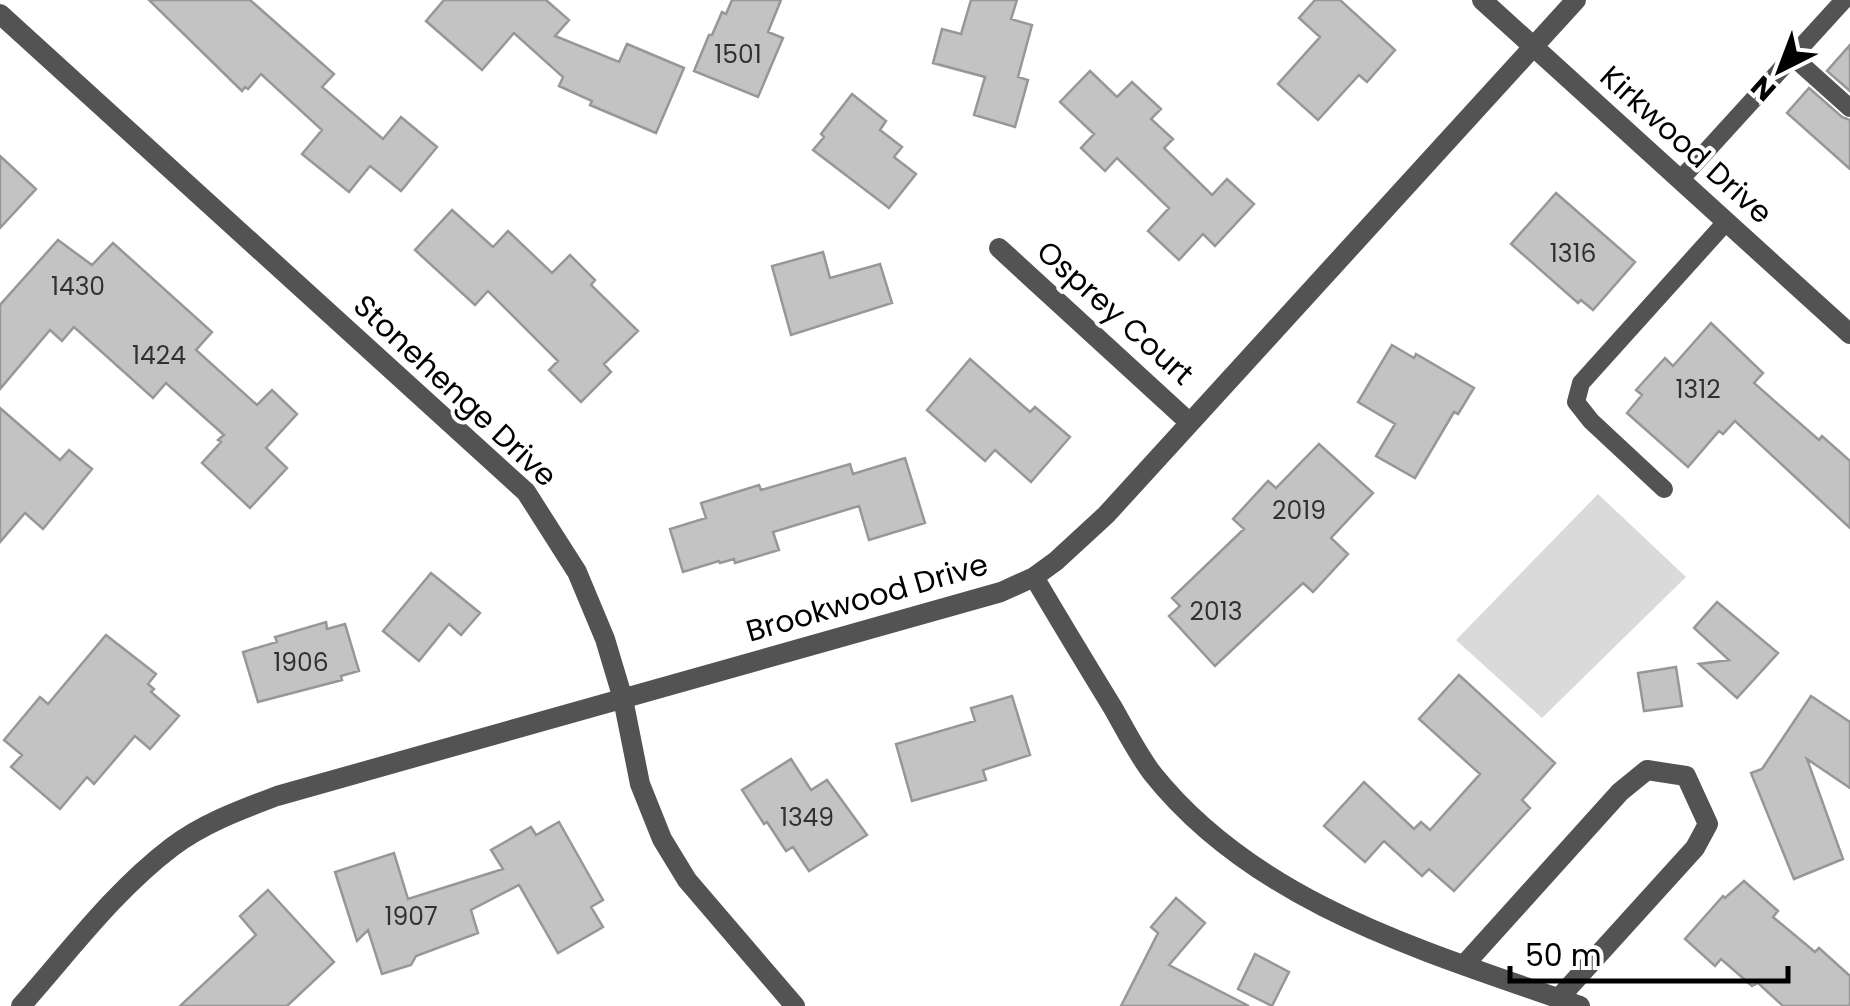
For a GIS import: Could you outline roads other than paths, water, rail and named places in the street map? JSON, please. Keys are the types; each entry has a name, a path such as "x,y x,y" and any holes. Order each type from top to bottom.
{"street":[{"name":"Kirkwood Drive","path":"1482,0 1850,334"},
{"name":"Brookwood Drive","path":"21,1006 130,884 174,846 223,816 277,796 1001,592 1034,577 1106,515 1576,0"},
{"name":"Stonehenge Drive","path":"0,14 526,492 577,572 605,639 623,699 640,784 662,839 687,880 795,1006"},
{"name":"Osprey Court","path":"999,248 1190,423"},
{"path":"1034,577 1151,771 1183,807 1234,852 1292,892 1357,922 1580,1006"},
{"path":"1464,964 1620,792 1648,770 1686,776 1708,824 1695,848 1559,998"}],"lane":[{"path":"1680,180 1844,0"},
{"path":"1792,57 1850,108"},
{"path":"1664,489 1590,422 1576,402 1580,384 1726,222"}]}
